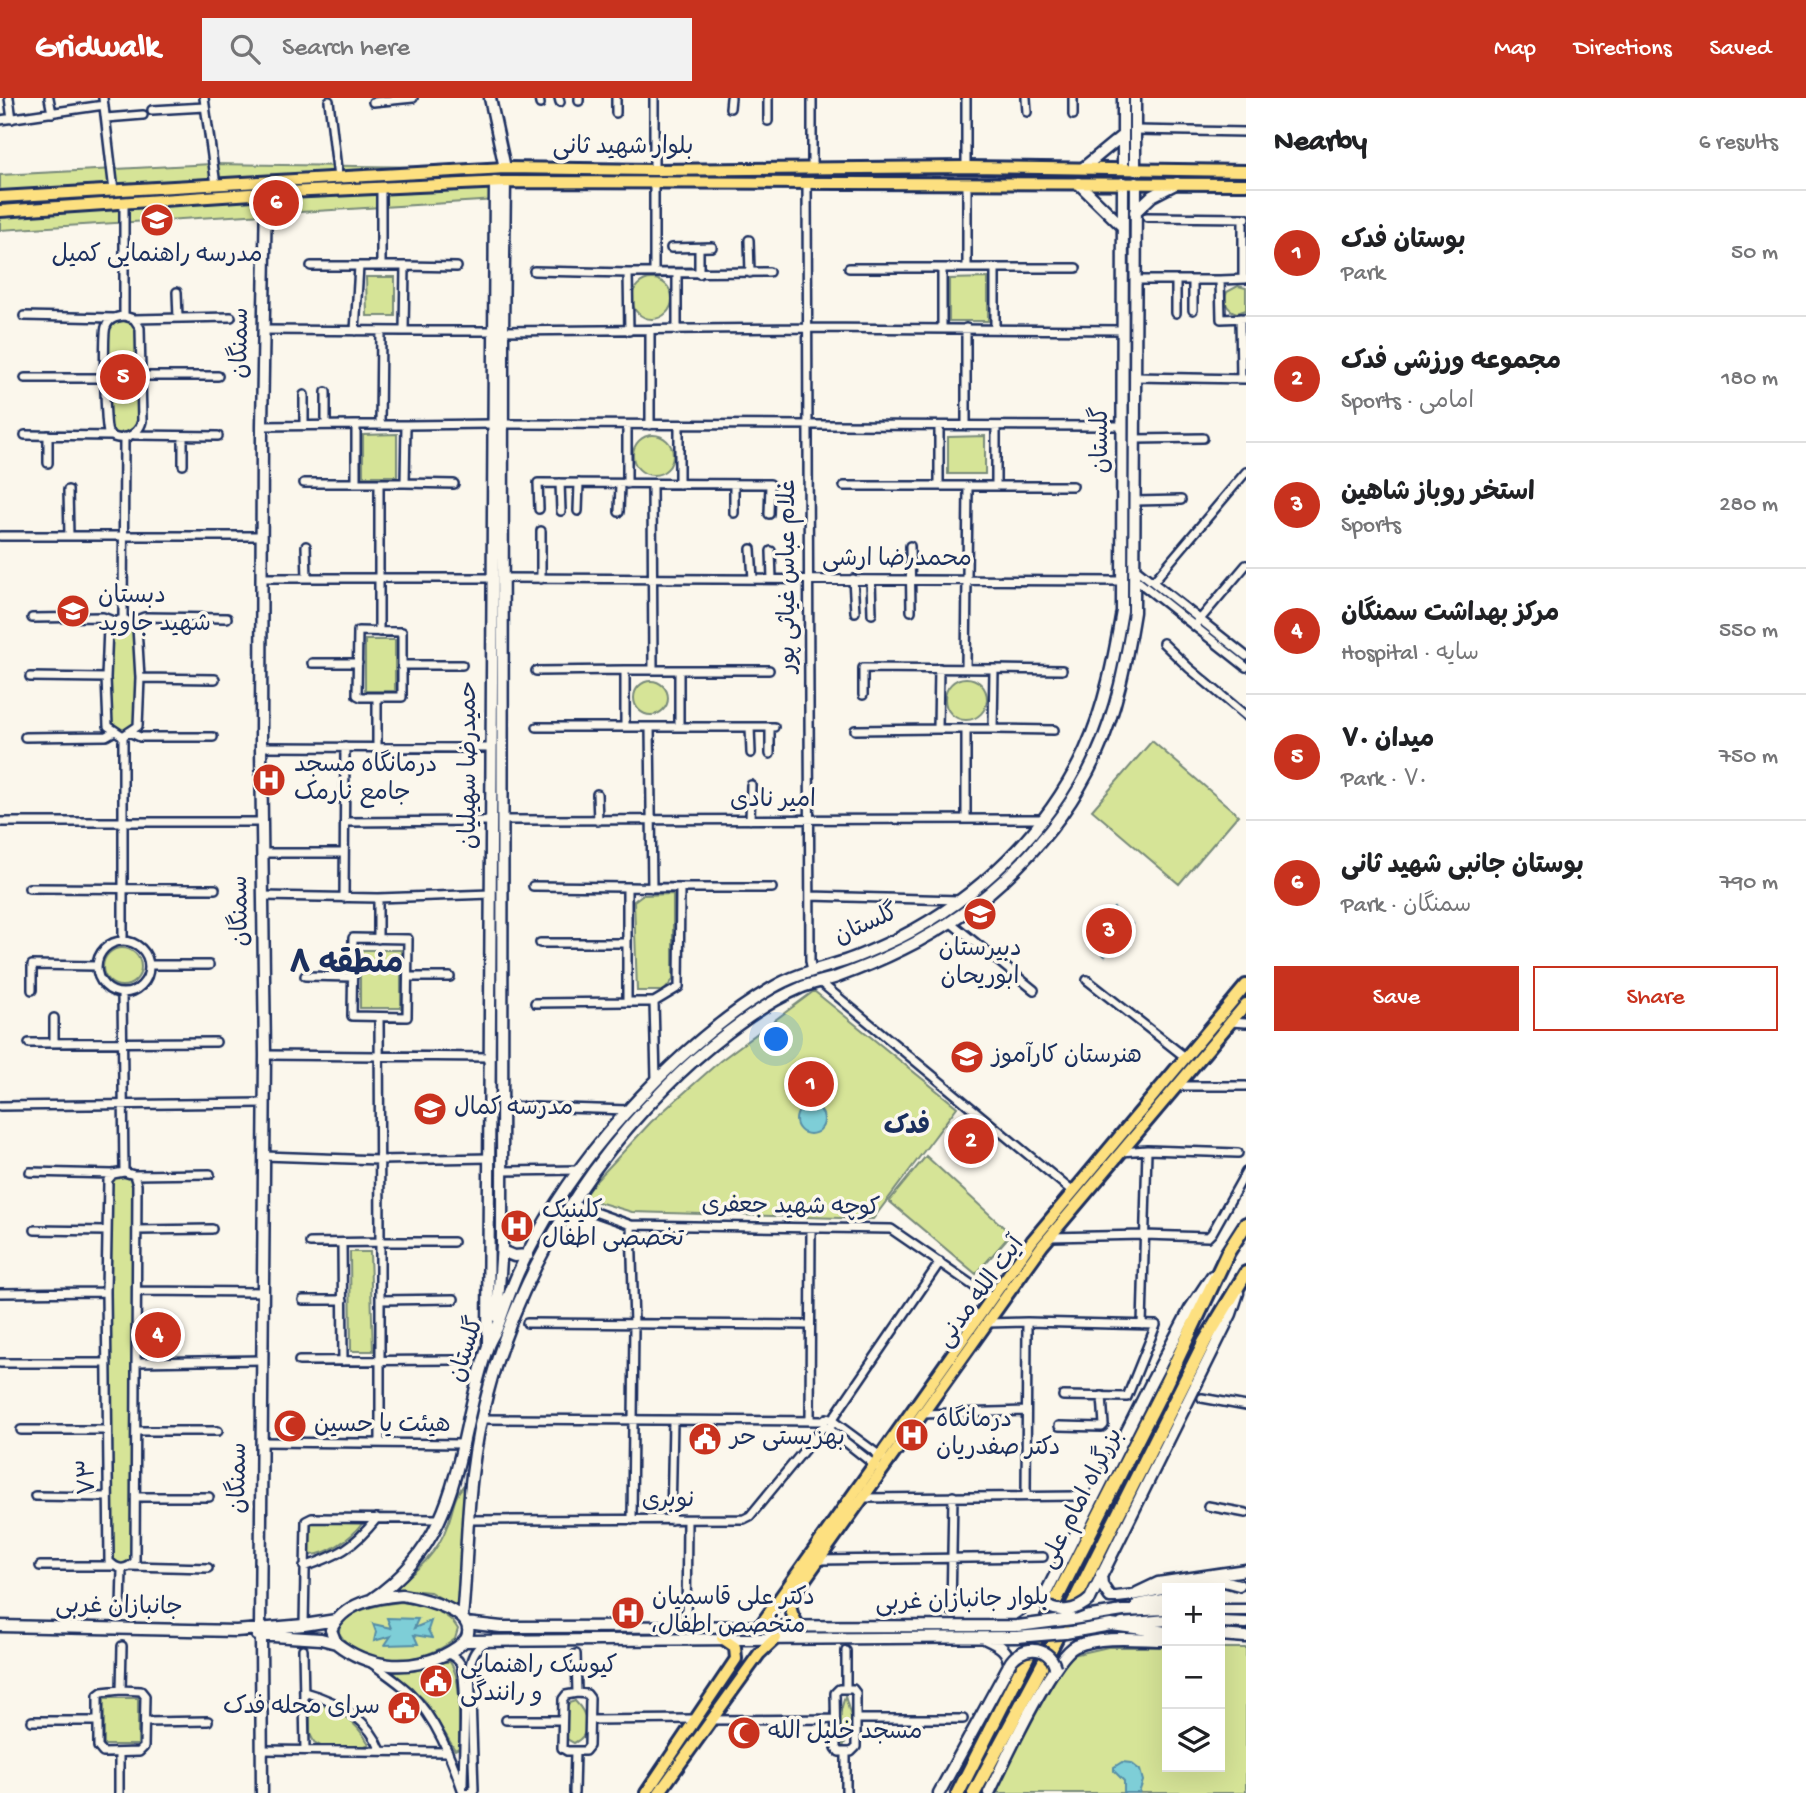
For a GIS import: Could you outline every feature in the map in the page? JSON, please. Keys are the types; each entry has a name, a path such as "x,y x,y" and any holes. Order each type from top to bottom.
{"highway":[{"name":"بزرگراه امام علی","path":"958,1793 1166,1383 1228,1252 1246,1224"},
{"name":"بزرگراه امام علی","path":"975,1793 1205,1341 1245,1274"}],"main road":[{"path":"491,98 500,182"},
{"path":"1123,98 1123,183"},
{"path":"1135,98 1136,183"},
{"path":"1083,167 1123,135"},
{"path":"1186,170 1246,164"},
{"name":"بلوار شهید ثانی","path":"266,188 338,178 500,168 654,170 1083,167 1246,171"},
{"path":"807,183 812,168"},
{"name":"بلوار شهید ثانی","path":"0,197 114,191 217,191 500,182 1246,184"},
{"name":"حمیدرضا سهیلیان","path":"488,1347 490,1158 496,1106 502,893 502,820 497,748 500,182"},
{"path":"1078,183 1123,227"},
{"name":"گلستان","path":"371,1600 393,1585 408,1570 423,1551 440,1519 452,1489 488,1347 528,1255 580,1170 628,1110 656,1079 709,1033 773,987 900,937 941,914 980,885 1013,854 1043,819 1085,750 1114,662 1122,611 1123,183"},
{"name":"گلستان","path":"465,1641 468,1629 464,1620 468,1520 481,1419 506,1336 530,1276 572,1204 612,1146 664,1088 717,1042 757,1013 803,986 855,971 905,948 950,922 988,895 1022,862 1053,826 1096,755 1126,664 1134,612 1136,183"},
{"path":"1135,212 1152,196 1177,183"},
{"name":"سمنگان","path":"261,1793 265,1104 261,747 262,426 266,188"},
{"name":"بلوار شهید ثانی","path":"0,211 124,203 217,191"},
{"path":"1122,581 1135,574"},
{"name":"حمیدرضا سهیلیان","path":"497,748 491,821 497,1057"},
{"path":"491,821 502,820"},
{"path":"491,894 502,893"},
{"path":"812,970 820,982"},
{"path":"1077,1195 1185,1057 1246,985"},
{"name":"آیت الله مدنی","path":"799,1626 791,1613 791,1601 863,1498 881,1463 991,1298 1032,1241 1121,1152 1246,1004"},
{"name":"حمیدرضا سهیلیان","path":"496,1106 502,1157 502,1245 497,1328"},
{"path":"490,1158 502,1157"},
{"path":"490,1171 502,1171"},
{"name":"آیت الله مدنی","path":"760,1626 881,1463 922,1413 1077,1195"},
{"path":"502,1245 502,1251 508,1254 528,1255"},
{"path":"1018,1626 1033,1616 1042,1601 1184,1321 1228,1252"},
{"path":"1042,1601 1049,1608 1062,1611 1083,1606 1090,1599 1231,1314 1245,1274"},
{"path":"497,1328 506,1336"},
{"path":"1101,1574 1102,1585 1110,1597 1121,1598 1158,1583 1246,1570"},
{"path":"1208,1583 1224,1581 1242,1584"},
{"path":"1137,1592 1162,1589"},
{"path":"776,1638 465,1641 447,1653 414,1665 399,1666 370,1662 336,1643 331,1630 336,1620 354,1607 371,1600 394,1596 417,1597 442,1606 464,1620 501,1628 799,1626"},
{"path":"1123,1611 1139,1604 1162,1600"},
{"name":"بلوار جانبازان غربی","path":"799,1626 1018,1626 1123,1611 1162,1609"},
{"path":"1225,1610 1246,1610"},
{"name":"جانبازان غربی","path":"260,1632 336,1620"},
{"name":"بلوار جانبازان غربی","path":"776,1638 1017,1637 1162,1620"},
{"path":"1225,1622 1246,1623"},
{"name":"بلوار جانبازان غربی","path":"1111,1625 1162,1631"},
{"name":"جانبازان غربی","path":"1,1627 260,1632 336,1643"},
{"path":"1225,1635 1246,1637"},
{"path":"983,1637 1004,1649 1009,1665"},
{"path":"646,1793 736,1659 737,1651 722,1638"},
{"path":"659,1793 741,1677 776,1638"},
{"path":"989,1793 1055,1667 1072,1649 1112,1640 1162,1640"},
{"path":"939,1793 1009,1665 1018,1654 1034,1650 1045,1652 1052,1658 1055,1667"},
{"path":"730,1669 739,1667 743,1673 741,1677"}],"street":[{"path":"9,98 12,119"},
{"path":"49,98 52,113"},
{"path":"373,102 413,98"},
{"path":"616,98 617,113"},
{"path":"654,98 654,170"},
{"path":"730,108 731,98"},
{"path":"768,98 768,121"},
{"path":"812,98 812,168"},
{"path":"966,167 967,98"},
{"path":"1026,98 1027,112"},
{"path":"1073,98 1073,115"},
{"path":"329,101 338,178"},
{"path":"0,120 104,102 114,191"},
{"path":"152,110 205,102 217,191"},
{"path":"106,118 143,114"},
{"path":"1135,130 1246,132"},
{"path":"654,183 654,272"},
{"name":"غلام عباس غیاثی ‌پور","path":"807,183 812,970"},
{"path":"967,183 967,268"},
{"path":"381,187 381,267"},
{"path":"124,203 124,316"},
{"path":"1135,280 1245,279 1245,218 1147,217"},
{"path":"749,240 750,272"},
{"path":"671,248 712,247"},
{"path":"699,248 699,274"},
{"path":"311,266 457,267"},
{"path":"355,331 359,266"},
{"path":"404,331 405,267"},
{"path":"849,268 1076,268"},
{"path":"942,268 942,329"},
{"path":"995,268 995,328"},
{"path":"534,271 677,274 769,272"},
{"path":"628,273 629,331"},
{"path":"677,274 677,330"},
{"path":"1193,280 1193,310"},
{"path":"1135,377 1244,379 1243,318 1221,319 1220,280"},
{"path":"1176,281 1176,313"},
{"path":"177,292 178,317"},
{"path":"24,316 124,316 134,319 231,317"},
{"path":"113,318 106,327 105,378 106,424 113,436"},
{"path":"134,319 140,328 142,421 140,430 134,435"},
{"path":"966,328 966,426"},
{"path":"263,330 1123,330"},
{"path":"380,425 382,331"},
{"path":"650,331 650,425"},
{"path":"141,376 218,376"},
{"path":"25,378 105,378"},
{"path":"326,392 326,425"},
{"path":"304,395 304,426"},
{"path":"356,425 356,483"},
{"path":"405,484 406,425"},
{"path":"619,512 624,484 627,425"},
{"path":"679,425 679,484"},
{"path":"262,426 1123,426"},
{"path":"939,426 939,486"},
{"path":"996,426 996,486"},
{"path":"25,435 218,436"},
{"path":"48,435 48,463"},
{"path":"183,465 184,436"},
{"path":"123,621 124,437"},
{"path":"1135,439 1203,438"},
{"path":"1153,582 1246,472"},
{"path":"304,483 454,484"},
{"path":"379,483 379,632"},
{"path":"539,509 538,483 770,484 769,514"},
{"path":"560,483 561,511"},
{"path":"578,511 579,483"},
{"path":"652,484 653,670"},
{"path":"734,484 734,513"},
{"path":"844,486 1073,486"},
{"path":"966,668 968,486"},
{"path":"68,490 69,536"},
{"path":"1135,501 1181,500"},
{"path":"541,531 541,579"},
{"path":"0,536 262,536"},
{"path":"306,546 307,578"},
{"path":"909,546 911,611"},
{"path":"751,549 753,579"},
{"path":"771,551 772,579"},
{"path":"1197,623 1246,565"},
{"path":"1135,574 1153,582 1246,667"},
{"path":"1135,574 1197,623 1246,656"},
{"name":"محمدرضا ارشی","path":"262,578 1122,581"},
{"path":"853,579 855,612"},
{"path":"871,580 872,614"},
{"path":"32,618 103,617 137,627 140,678 138,726 126,734"},
{"path":"213,737 141,737 115,731 108,726 108,627 144,617 227,618"},
{"path":"358,631 379,632 402,632 402,697 358,695 358,631"},
{"path":"1163,643 1246,716"},
{"path":"312,663 358,663"},
{"path":"402,665 462,665"},
{"path":"863,695 863,668 1062,670"},
{"path":"938,729 939,668"},
{"path":"993,729 994,669"},
{"path":"625,670 625,727"},
{"path":"679,670 679,727"},
{"path":"536,671 769,670"},
{"path":"30,677 106,678"},
{"path":"140,678 215,679"},
{"path":"377,697 377,748"},
{"path":"537,727 772,727 770,754"},
{"path":"650,727 652,888"},
{"path":"750,727 751,753"},
{"path":"966,729 966,819"},
{"path":"855,730 1054,730"},
{"path":"25,737 106,736 115,731"},
{"path":"123,941 122,822 126,734"},
{"path":"261,747 497,748"},
{"path":"344,898 345,747"},
{"path":"750,820 751,785"},
{"path":"597,794 598,821"},
{"name":"امیر نادی","path":"502,820 1043,819"},
{"path":"345,822 491,821"},
{"path":"0,822 262,822"},
{"path":"262,853 344,853"},
{"path":"533,886 772,888"},
{"path":"626,887 627,1002"},
{"path":"29,888 215,889"},
{"path":"535,1003 654,1002 679,987 680,888"},
{"path":"262,896 378,898 491,894"},
{"path":"810,896 959,900"},
{"path":"378,898 378,939"},
{"path":"950,922 1034,990"},
{"path":"353,938 378,939 408,939 407,1017 352,1016 353,938"},
{"path":"123,941 130,942 143,951 149,965 144,982 131,992 122,993 101,982 96,966 98,958 107,946 123,941"},
{"path":"540,943 627,943"},
{"path":"32,990 32,965 96,966"},
{"path":"149,965 209,965"},
{"path":"305,976 353,976"},
{"path":"408,976 450,977"},
{"path":"1087,980 1185,1057"},
{"path":"820,982 1077,1195"},
{"path":"122,993 124,1172"},
{"path":"654,1002 656,1079"},
{"path":"379,1017 380,1443"},
{"path":"54,1018 54,1043"},
{"path":"1230,1022 1246,1023"},
{"path":"29,1043 216,1042"},
{"path":"265,1055 497,1057"},
{"path":"1177,1086 1246,1086"},
{"path":"0,1107 265,1104"},
{"path":"496,1106 628,1110"},
{"path":"1142,1325 1147,1150"},
{"path":"1121,1152 1147,1150 1238,1153"},
{"path":"264,1156 379,1160 490,1158"},
{"path":"502,1171 580,1170"},
{"path":"30,1172 210,1174"},
{"path":"1049,1237 1208,1237 1246,1172"},
{"name":"۷۳","path":"113,1174 108,1180 106,1292 109,1561 122,1567 135,1561 138,1291 137,1185 134,1175"},
{"name":"کوچه شهید جعفری","path":"572,1204 631,1225 891,1229 991,1298"},
{"path":"631,1225 634,1324 632,1520"},
{"path":"810,1421 811,1228"},
{"path":"137,1230 212,1229"},
{"path":"35,1230 107,1231"},
{"path":"310,1243 453,1242"},
{"path":"342,1243 343,1361"},
{"name":"نوبری","path":"468,1520 738,1520 750,1516 828,1423 940,1262"},
{"path":"138,1291 263,1292"},
{"path":"0,1293 106,1292"},
{"path":"380,1300 454,1299"},
{"path":"303,1300 343,1300"},
{"path":"1026,1496 1027,1322"},
{"path":"986,1324 1027,1322 1156,1325 1127,1397 1063,1396"},
{"path":"527,1323 810,1325"},
{"path":"137,1362 263,1360"},
{"path":"299,1361 457,1360"},
{"path":"0,1363 107,1363"},
{"path":"1059,1426 1102,1427 1102,1396"},
{"path":"1202,1398 1246,1406"},
{"path":"922,1413 1026,1411"},
{"path":"481,1419 810,1421 828,1423 881,1463"},
{"path":"671,1520 673,1421"},
{"path":"828,1423 881,1463"},
{"path":"21,1430 107,1430"},
{"path":"137,1431 218,1431"},
{"path":"262,1442 463,1444"},
{"path":"35,1496 108,1497"},
{"path":"951,1611 953,1496"},
{"path":"863,1498 1077,1496"},
{"path":"136,1497 209,1497"},
{"path":"1208,1506 1246,1513"},
{"path":"304,1625 306,1521 312,1518 440,1519"},
{"path":"304,1567 346,1550 363,1536 377,1518"},
{"path":"686,1627 687,1520"},
{"path":"819,1560 1043,1557"},
{"path":"40,1566 208,1568"},
{"path":"121,1609 122,1567"},
{"path":"466,1793 474,1790 470,1666 472,1656 479,1646 491,1640"},
{"path":"121,1690 122,1646"},
{"path":"303,1649 305,1750"},
{"path":"846,1651 846,1688"},
{"path":"447,1653 459,1662 462,1677 466,1793"},
{"path":"576,1654 577,1693"},
{"path":"370,1662 410,1693 433,1722 466,1793"},
{"path":"839,1689 855,1691 856,1719 856,1747 852,1752 836,1751 835,1693 839,1689"},
{"path":"121,1690 144,1692 143,1751 100,1751 99,1693 121,1690"},
{"path":"304,1692 326,1698 351,1713 368,1727 381,1751"},
{"path":"577,1693 589,1696 591,1720 588,1750 566,1751 562,1748 564,1696 577,1693"},
{"path":"591,1720 694,1719"},
{"path":"710,1720 835,1719"},
{"path":"856,1719 963,1719"},
{"path":"506,1720 562,1720"},
{"path":"32,1721 98,1721"},
{"path":"145,1722 208,1721"},
{"path":"261,1749 448,1752"},
{"path":"575,1751 575,1793"},
{"path":"846,1752 846,1793"},
{"path":"119,1753 119,1793"}],"green space":[{"path":"212,164 505,168 0,197 0,175"},
{"path":"505,182 497,200 0,230 0,211"},
{"path":"366,277 395,277 395,316 367,316"},
{"path":"988,278 988,321 949,321 949,279"},
{"path":"652,279 666,285 672,299 666,313 652,319 638,313 632,299 638,285"},
{"path":"1238,286 1246,288 1246,310 1237,313 1228,308 1225,299 1227,292"},
{"path":"124,316 140,328 140,430 124,437 108,431 106,327"},
{"path":"397,434 397,476 363,476 363,435"},
{"path":"653,435 667,441 673,455 667,469 653,475 639,469 633,455 639,441"},
{"path":"985,436 985,474 948,474 948,437"},
{"path":"123,618 137,627 138,726 123,736 108,726 108,627"},
{"path":"365,640 395,640 395,691 365,691"},
{"path":"966,678 981,684 987,699 981,714 966,720 951,714 945,699 951,684"},
{"path":"651,681 663,686 668,698 663,710 651,715 639,710 634,698 639,686"},
{"path":"1152,741 1238,815 1179,884 1092,810"},
{"path":"673,894 673,980 664,991 637,991 634,901 642,895"},
{"path":"122,948 136,953 141,967 136,981 122,986 108,981 103,967 108,953"},
{"path":"360,950 401,950 401,1008 360,1008"},
{"path":"814,991 957,1107 873,1219 632,1212 581,1197 651,1122 720,1061"},
{"path":"926,1156 1011,1234 976,1274 889,1201"},
{"path":"114,1174 134,1175 135,1561 122,1569 109,1561 108,1180"},
{"path":"350,1252 370,1252 373,1351 351,1351"},
{"path":"463,1486 456,1605 430,1592 397,1589 399,1584 428,1559 439,1544 457,1495"},
{"path":"311,1523 362,1524 339,1544 325,1552 311,1555"},
{"path":"401,1602 440,1612 458,1629 455,1639 427,1654 394,1660 363,1654 339,1633 341,1625 354,1614"},
{"path":"1108,1647 1162,1647 1162,1772 1225,1772 1225,1648 1246,1648 1246,1793 992,1793 1057,1671 1073,1655"},
{"path":"450,1662 459,1691 459,1748 455,1750 425,1701 393,1672 414,1671"},
{"path":"845,1696 853,1724 843,1747 838,1721"},
{"path":"104,1698 138,1698 138,1745 104,1745"},
{"path":"575,1701 583,1712 586,1729 574,1743 567,1739 564,1721 569,1703"},
{"path":"310,1702 328,1707 344,1716 358,1728 369,1744 363,1747 321,1746 314,1742 310,1734"}],"water":[{"path":"1114,908 1132,924 1105,956 1085,939"},
{"path":"810,1106 820,1110 824,1120 820,1130 810,1134 800,1130 796,1120 800,1110"},
{"path":"387,1618 418,1619 414,1628 431,1621 428,1630 432,1638 414,1635 418,1644 385,1645 391,1636 374,1641 376,1632 373,1624 391,1628"},
{"path":"1122,1762 1131,1763 1140,1770 1143,1781 1139,1793 1124,1793 1124,1781 1114,1771 1114,1767"}],"place":[{"name":"بوستان جانبی شهید ثانی","path":"276,203"},
{"name":"مدرسه راهنمایی کمیل","path":"157,220"},
{"name":"میدان ۷۰","path":"123,377"},
{"name":"دبستان شهید جاوید","path":"73,611"},
{"name":"درمانگاه مسجد جامع نارمک","path":"269,780"},
{"name":"دبیرستان ابوریحان","path":"980,914"},
{"name":"استخر روباز شاهین","path":"1109,931"},
{"name":"هنرستان کارآموز","path":"967,1057"},
{"name":"بوستان فدک","path":"811,1084"},
{"name":"مدرسه کمال","path":"430,1109"},
{"name":"مجموعه ورزشی فدک","path":"971,1141"},
{"name":"کلینیک تخصصی اطفال","path":"517,1226"},
{"name":"مرکز بهداشت سمنگان","path":"158,1335"},
{"name":"هیئت یا حسین","path":"290,1426"},
{"name":"درمانگاه دکتر صفدریان","path":"912,1435"},
{"name":"بهزیستی حر","path":"705,1439"},
{"name":"دکتر علی قاسمیان ،متخصص اطفال","path":"628,1613"},
{"name":"کیوسک راهنمایی و رانندگی","path":"436,1681"},
{"name":"سرای محله فدک","path":"404,1708"},
{"name":"مسجد خلیل الله","path":"744,1733"}],"district":[{"name":"منطقه ۸","path":"346,966"},
{"name":"فدک","path":"907,1128"}]}
